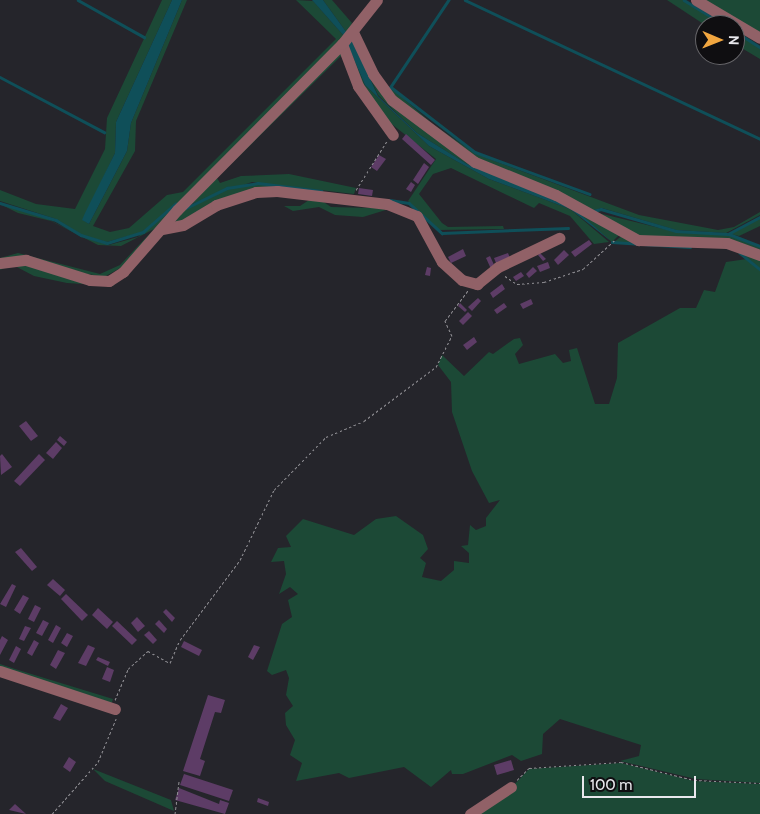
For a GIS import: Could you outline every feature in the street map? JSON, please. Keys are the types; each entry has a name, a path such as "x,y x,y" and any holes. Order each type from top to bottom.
{"street":[{"path":"0,262 26,260 90,280 109,281 342,44 377,0"},
{"path":"696,0 760,38"},
{"path":"353,32 382,88 430,131 475,162 556,195 622,233 638,240 727,244 760,254"},
{"path":"342,44 358,86 393,135"},
{"path":"162,229 176,228 216,205 256,192 387,204 417,216 442,262 462,280 477,284 498,267 559,238"},
{"path":"0,671 113,708"},
{"path":"470,814 512,787"}],"path":[{"path":"354,200 372,160 393,135"},
{"path":"498,267 518,284 544,282 583,269 604,255 622,233"},
{"path":"52,814 98,762 118,715 113,708 128,669 148,651 170,663 180,640 240,560 274,490 326,438 364,421 436,367 452,336 445,321 477,284"},
{"path":"512,787 529,768 620,762 694,780 760,783"},
{"path":"175,814 178,780"}],"green space":[{"path":"162,0 172,0 116,122 115,153 83,220 89,224 127,151 131,123 182,0 187,0 136,121 135,151 93,226 110,232 129,228 167,195 183,192 336,39 296,0 313,1 344,36 124,266 104,277 0,258 18,253 100,274 120,265 154,229 121,246 98,245 51,221 18,213 0,204 42,216 83,237 109,245 138,237 175,205 142,232 107,242 82,235 56,219 0,201 0,190 36,204 75,209 105,149 107,118"},
{"path":"323,0 332,0 352,23 347,33"},
{"path":"667,0 683,0 707,15 695,15 695,18"},
{"path":"698,0 760,0 760,37 745,28 745,15 723,15"},
{"path":"351,37 355,39 384,94 430,133 475,164 568,202 619,235 612,242 570,207 467,164 417,133 378,95 352,39 347,43"},
{"path":"745,38 760,48 760,59 745,50"},
{"path":"347,43 365,85 429,146 489,179 570,209 609,242 594,244 570,216 539,203 534,208 451,168 433,174 419,194 442,223 448,227 503,226 504,229 437,230 408,201 436,159 384,118 365,95 345,46"},
{"path":"342,49 341,56 217,178 220,183 241,176 289,174 356,188 354,194 252,182 183,207"},
{"path":"390,87 434,125 476,154 639,215 718,230 734,227 760,212 760,215 726,233 676,230 602,208 590,211 676,232 728,235 760,247 760,253 642,239 482,164 386,92"},
{"path":"258,184 319,191 265,189 169,228 184,209 227,189"},
{"path":"315,196 331,207 371,208 375,204 389,209 363,217 335,215 319,207 293,211 284,206 300,206"},
{"path":"760,218 760,226 739,236 731,234"},
{"path":"165,231 113,286 67,283 34,276 13,265 0,270 0,268 20,263 105,283"},
{"path":"623,235 714,243 760,256 760,269 731,248 614,242"},
{"path":"747,259 760,271 760,783 696,779 620,761 639,756 641,745 560,719 543,734 542,754 521,761 512,755 463,774 452,774 451,770 431,787 404,767 349,778 339,773 296,781 302,763 290,755 295,740 286,725 285,713 293,706 286,695 289,678 286,670 272,675 267,671 282,624 292,617 288,600 298,594 290,587 279,594 286,574 284,561 271,562 278,548 291,547 286,536 303,519 354,535 376,519 396,516 423,535 428,549 420,558 426,563 422,577 441,581 454,570 454,561 469,563 469,553 461,546 468,545 470,525 476,530 486,526 486,518 500,500 489,503 472,471 452,412 451,382 438,365 442,355 464,376 489,352 493,354 514,339 520,338 523,345 515,354 519,364 555,354 563,363 571,361 569,350 577,348 595,404 609,404 617,378 618,343 680,308 696,308 704,290 715,292 726,262"},
{"path":"0,664 113,699 111,705 0,668"},
{"path":"621,763 694,781 760,784 760,814 473,814 512,787 529,769"},
{"path":"93,769 171,800 174,811 105,781"}],"water":[{"path":"172,0 182,0 131,123 127,151 89,224 82,220 115,153 116,122"},
{"path":"312,0 323,0 347,33 344,36"},
{"path":"352,39 378,96 417,133 467,164 547,195 578,212 612,242 570,209 489,179 429,146 365,85 347,43"}],"building":[{"path":"406,134 435,160 431,165 402,139"},
{"path":"379,155 386,159 377,171 371,167"},
{"path":"424,163 429,167 418,184 413,180"},
{"path":"411,182 415,185 411,192 406,189"},
{"path":"359,188 373,190 372,196 358,194"},
{"path":"589,240 592,244 575,257 571,252"},
{"path":"463,249 466,256 451,263 448,257"},
{"path":"564,250 569,255 558,265 554,260"},
{"path":"508,253 510,258 496,263 494,258"},
{"path":"540,253 546,259 543,261 538,255"},
{"path":"490,256 495,267 491,269 486,258"},
{"path":"548,262 550,268 540,272 537,266"},
{"path":"427,267 431,268 430,276 425,275"},
{"path":"533,267 537,271 529,278 526,274"},
{"path":"521,272 524,276 516,281 513,277"},
{"path":"502,284 505,289 493,298 490,293"},
{"path":"478,298 481,301 472,311 468,307"},
{"path":"531,299 533,304 523,309 520,304"},
{"path":"460,303 467,310 465,312 458,306"},
{"path":"504,303 507,307 497,314 494,310"},
{"path":"468,312 472,316 463,325 459,321"},
{"path":"474,337 477,342 467,350 463,345"},
{"path":"26,421 38,436 31,441 19,426"},
{"path":"60,436 67,442 64,446 57,440"},
{"path":"56,442 62,448 53,459 46,453"},
{"path":"2,454 12,467 1,475 0,456"},
{"path":"39,454 45,460 20,486 14,481"},
{"path":"21,548 37,567 32,571 15,552"},
{"path":"53,579 65,590 60,596 47,585"},
{"path":"12,584 16,586 6,607 0,604"},
{"path":"66,594 88,615 82,621 61,599"},
{"path":"23,595 29,598 20,614 14,610"},
{"path":"35,605 41,608 34,622 28,619"},
{"path":"98,608 113,622 107,629 92,615"},
{"path":"166,609 175,618 172,622 163,612"},
{"path":"137,617 145,626 138,632 131,623"},
{"path":"43,620 49,623 42,636 36,633"},
{"path":"159,620 167,629 164,633 155,624"},
{"path":"117,621 137,640 132,645 112,626"},
{"path":"56,625 61,628 53,643 48,640"},
{"path":"25,626 31,628 24,641 19,639"},
{"path":"149,631 157,640 153,644 144,635"},
{"path":"67,633 73,636 67,647 61,643"},
{"path":"2,636 8,640 0,655 0,640"},
{"path":"34,640 39,643 32,656 27,653"},
{"path":"184,641 202,650 199,656 181,647"},
{"path":"88,645 95,648 86,666 78,663"},
{"path":"254,645 260,647 253,660 248,657"},
{"path":"16,646 21,649 14,663 9,660"},
{"path":"58,650 65,653 56,669 50,665"},
{"path":"98,657 110,662 108,666 96,660"},
{"path":"107,667 114,670 110,682 102,679"},
{"path":"208,695 225,700 221,713 215,712 200,759 205,761 200,776 183,771"},
{"path":"61,704 68,708 60,721 53,718"},
{"path":"69,757 76,762 70,772 63,767"},
{"path":"511,760 514,770 497,775 494,765"},
{"path":"184,774 233,790 229,801 180,785"},
{"path":"179,788 219,804 220,800 229,803 225,814 175,800"},
{"path":"258,798 269,802 268,806 257,802"},
{"path":"15,804 26,814 9,810"}],"waterway":[{"path":"78,0 144,37"},
{"path":"449,0 391,87 475,152 590,194"},
{"path":"465,0 760,139"},
{"path":"684,0 709,15"},
{"path":"745,37 760,47"},
{"path":"0,77 104,132"},
{"path":"186,208 227,188 258,183 322,191"},
{"path":"390,200 409,203 442,233 568,228"},
{"path":"0,203 56,220 81,235 107,243 143,232 175,204"},
{"path":"593,211 601,209 676,231 728,234 760,217"},
{"path":"729,234 760,246"},
{"path":"612,242 690,247"},
{"path":"740,253 760,269"}]}
